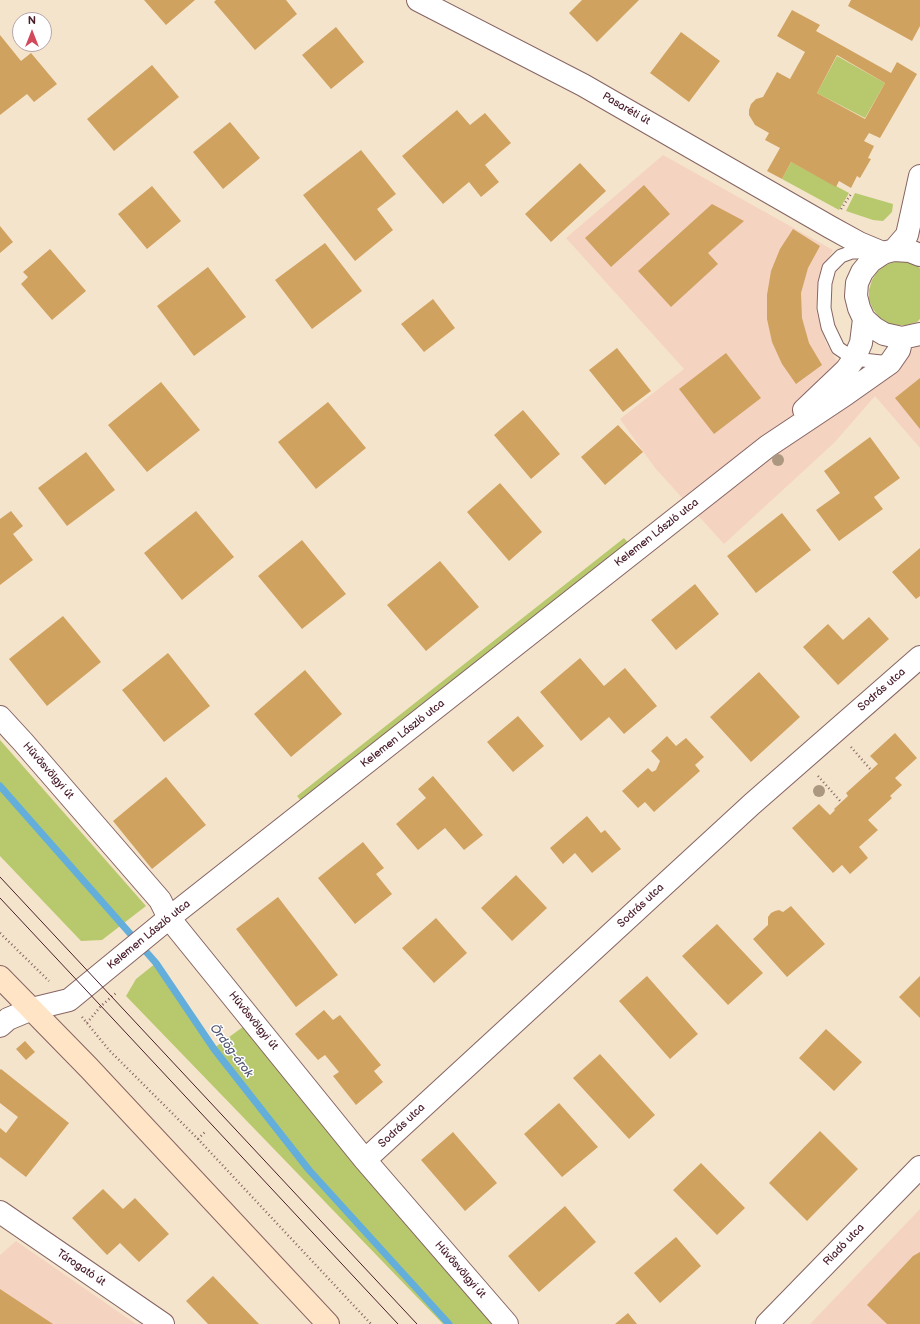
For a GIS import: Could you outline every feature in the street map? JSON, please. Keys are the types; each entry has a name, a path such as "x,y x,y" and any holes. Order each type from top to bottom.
{"main road":[{"path":"0,976 89,1068 328,1324"}],"street":[{"name":"Pasaréti út","path":"418,0 835,218 859,243 889,251 910,251 920,255"},
{"path":"911,336 884,334 874,328 864,319 856,296 857,283 862,272 871,261 889,251 906,235 920,176"},
{"name":"Pasaréti út","path":"835,218 862,272"},
{"name":"Kelemen László utca","path":"768,446 846,370 854,359 861,343 864,319"},
{"name":"Kelemen László utca","path":"0,1026 8,1019 32,1009 69,1000 169,918 768,446 890,363 911,336"},
{"name":"Sodrás utca","path":"365,1160 752,804 920,657"},
{"name":"Hűvösvölgyi út","path":"0,717 160,900 169,918 365,1160 507,1324"},
{"name":"Riadó utca","path":"767,1324 920,1167"},
{"name":"Tárogató út","path":"0,1212 163,1324"}],"lane":[{"path":"889,251 852,252 841,256 829,268 825,283 824,308 828,326 838,348 854,359 890,363"}],"path":[{"path":"835,218 850,194"},
{"path":"835,731 871,770"},
{"path":"804,759 841,802"},
{"path":"0,933 69,1000 109,1050 198,1139 371,1324"},
{"path":"87,1023 101,1006 116,993"},
{"path":"198,1139 205,1132"}],"shaded area":[{"path":"663,155 833,250 819,277 816,310 826,343 854,389 920,344 920,448 875,396 834,443 724,544 655,468 620,419 684,369 566,238"},
{"path":"920,1209 920,1324 810,1324 812,1322"},
{"path":"16,1241 136,1324 0,1324 0,1255"}],"green space":[{"path":"837,56 885,83 865,118 817,93"},
{"path":"791,162 849,193 839,210 782,179"},
{"path":"855,193 893,204 892,212 883,221 873,220 846,211"},
{"path":"905,261 920,268 920,319 917,322 907,325 887,323 879,317 873,309 869,300 869,290 872,280 877,272 885,265"},
{"path":"624,538 630,545 303,803 297,796"},
{"path":"0,740 146,906 102,940 81,941 0,856"},
{"path":"156,963 214,1048 247,1024 492,1324 443,1324 126,996 136,979"}],"building":[{"path":"144,0 195,0 166,25"},
{"path":"216,0 286,0 297,14 255,50 214,2"},
{"path":"582,0 639,0 597,42 569,13"},
{"path":"851,0 920,0 920,26 912,41 848,6"},
{"path":"792,10 820,25 816,31 891,73 897,62 917,74 880,138 869,133 864,141 874,146 868,158 871,159 860,178 857,176 851,188 839,181 836,187 791,162 782,179 767,171 780,148 765,140 769,133 755,125 749,115 749,110 751,104 756,99 763,97 777,72 790,79 805,52 777,36","holes":["837,55 885,83 865,119 817,93"]},
{"path":"336,27 364,62 331,89 302,55"},
{"path":"681,32 720,61 689,102 650,73"},
{"path":"0,35 12,50 12,52 14,52 21,61 31,53 57,84 34,102 27,94 0,115"},
{"path":"152,65 179,97 114,151 87,119"},
{"path":"457,110 470,125 485,113 511,143 485,165 499,182 481,197 469,182 443,204 402,156"},
{"path":"230,122 260,158 223,189 193,152"},
{"path":"361,150 396,194 377,209 393,230 355,261 303,195"},
{"path":"580,163 606,191 551,242 525,214"},
{"path":"644,185 670,214 611,267 585,238"},
{"path":"152,186 181,221 147,249 118,214"},
{"path":"712,204 744,221 708,253 718,264 671,307 638,271"},
{"path":"0,226 13,242 0,253"},
{"path":"793,229 820,246 808,268 801,293 802,318 809,343 822,365 796,384 782,364 772,342 767,319 767,295 771,271 780,249"},
{"path":"325,243 362,291 312,329 275,280"},
{"path":"50,249 86,291 52,320 21,284 28,277 23,272"},
{"path":"208,267 246,317 194,356 157,306"},
{"path":"433,299 455,328 424,352 401,324"},
{"path":"617,348 651,391 623,412 589,370"},
{"path":"726,353 761,398 714,434 679,389"},
{"path":"920,378 920,429 895,398"},
{"path":"161,382 200,430 147,472 108,425"},
{"path":"328,402 366,448 316,489 278,442"},
{"path":"523,410 560,454 531,479 494,435"},
{"path":"618,425 643,452 605,485 581,457"},
{"path":"870,437 900,478 874,497 883,509 839,541 816,510 840,493 824,471"},
{"path":"86,452 115,490 67,526 38,488"},
{"path":"500,483 542,532 509,561 467,512"},
{"path":"11,511 23,526 13,534 33,560 0,585 0,519"},
{"path":"196,511 234,557 182,600 144,553"},
{"path":"782,513 811,550 756,593 727,556"},
{"path":"302,540 346,594 302,629 258,576"},
{"path":"920,548 920,596 916,599 892,572"},
{"path":"440,561 479,607 426,651 387,605"},
{"path":"695,584 719,614 676,650 651,620"},
{"path":"63,616 101,662 47,706 9,659"},
{"path":"869,617 889,639 838,685 803,647 828,624 843,640"},
{"path":"168,653 210,706 164,742 122,690"},
{"path":"580,658 604,686 625,668 657,706 624,734 609,717 581,741 540,692"},
{"path":"305,670 342,714 291,757 254,714"},
{"path":"759,672 800,717 751,762 710,717"},
{"path":"518,716 544,746 513,772 487,742"},
{"path":"895,733 917,758 895,778 902,785 890,796 892,798 868,820 878,830 859,847 868,858 850,874 842,865 833,873 792,828 819,804 830,815 835,810 834,809 848,796 846,793 878,764 870,756"},
{"path":"667,736 676,746 686,738 704,757 695,765 700,771 654,812 645,802 638,808 622,791 648,768 652,772 656,770 660,761 651,751"},
{"path":"433,776 483,835 464,850 445,828 418,850 396,824 426,798 418,789"},
{"path":"166,777 206,825 152,869 113,821"},
{"path":"587,816 601,833 605,830 621,849 592,873 575,853 563,864 550,848"},
{"path":"363,842 384,868 376,874 392,894 355,924 318,878"},
{"path":"516,875 547,908 512,941 481,908"},
{"path":"278,897 338,975 296,1007 236,929"},
{"path":"791,906 825,944 787,977 753,939 768,925 768,917 771,913 779,910 783,912"},
{"path":"436,918 467,953 434,983 402,948"},
{"path":"717,924 763,973 728,1005 682,956"},
{"path":"647,976 698,1034 670,1059 619,1001"},
{"path":"920,976 920,1018 899,997"},
{"path":"324,1010 333,1020 340,1015 381,1065 374,1071 383,1082 356,1105 333,1076 339,1072 325,1055 318,1060 295,1034"},
{"path":"826,1029 862,1062 834,1091 799,1058"},
{"path":"25,1041 35,1052 26,1060 16,1049"},
{"path":"600,1054 655,1115 629,1139 573,1078"},
{"path":"1,1069 69,1123 26,1177 0,1157 0,1128 6,1133 18,1117 0,1103"},
{"path":"559,1103 598,1147 562,1177 524,1134"},
{"path":"820,1131 858,1169 807,1221 769,1183"},
{"path":"453,1132 497,1183 465,1211 421,1160"},
{"path":"701,1163 745,1208 717,1235 673,1190"},
{"path":"103,1189 123,1209 135,1198 169,1234 139,1262 120,1243 107,1255 72,1218"},
{"path":"565,1206 596,1242 539,1292 508,1256"},
{"path":"676,1237 701,1266 660,1303 634,1273"},
{"path":"920,1252 920,1324 887,1324 867,1305 913,1256"},
{"path":"213,1276 259,1324 208,1324 186,1301"},
{"path":"0,1289 53,1324 0,1324"},
{"path":"628,1313 637,1324 615,1324"}],"waterway":[{"name":"Ördög-árok","path":"0,786 156,963 214,1049 309,1170 449,1324"}],"tram line":[{"path":"0,877 417,1324"},
{"path":"0,898 398,1324"}]}
